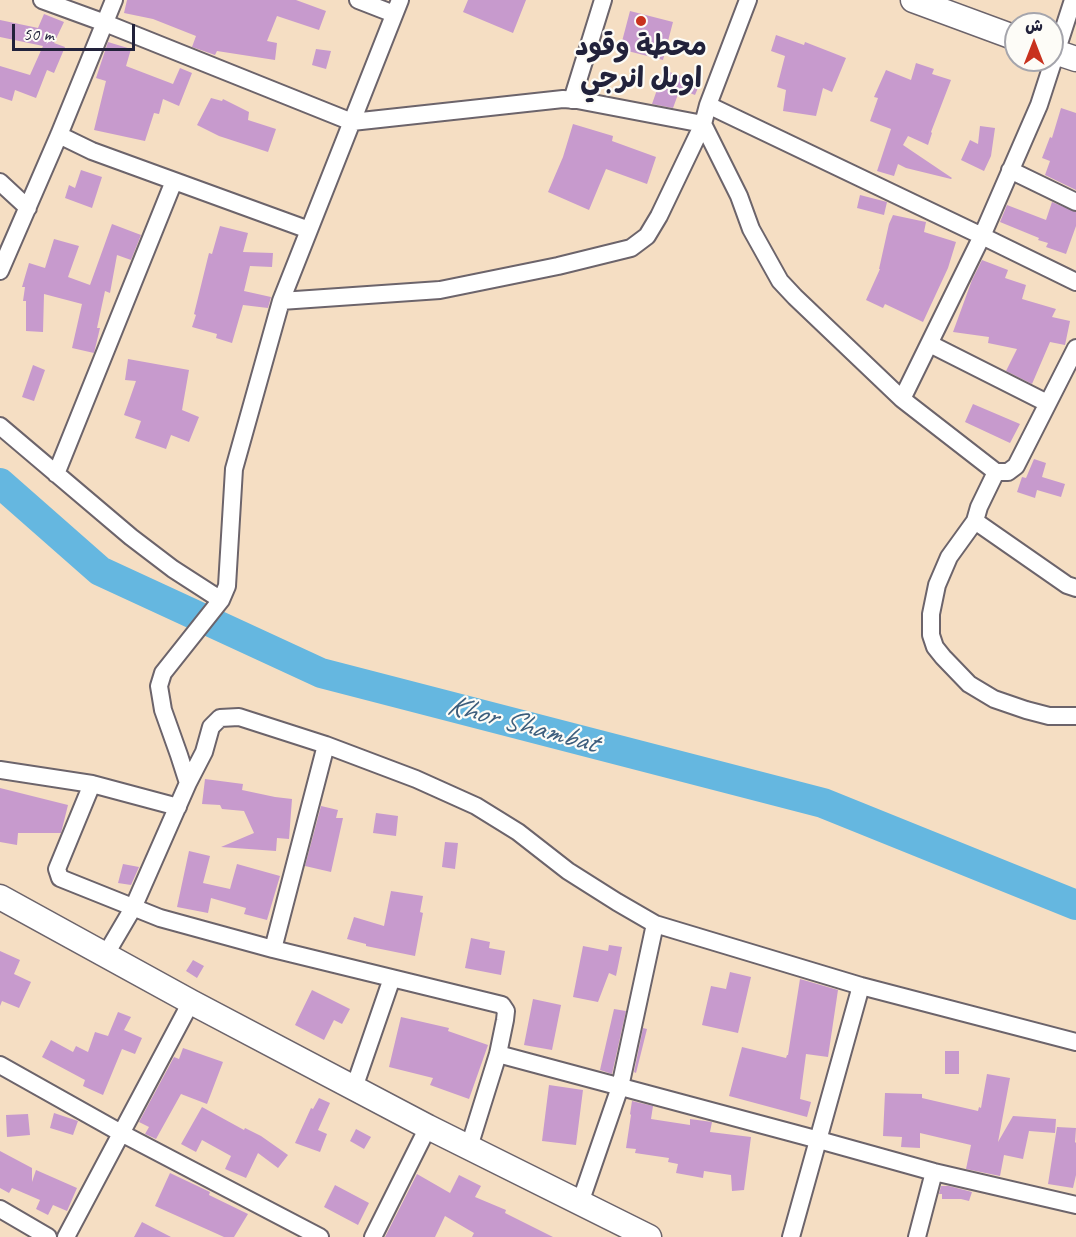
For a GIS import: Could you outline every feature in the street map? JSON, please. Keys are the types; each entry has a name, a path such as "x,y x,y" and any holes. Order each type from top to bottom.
{"street":[{"path":"42,0 352,122 563,99 703,124"},
{"path":"0,271 114,0"},
{"path":"188,783 163,710 159,687 163,673 221,600 227,586 234,468 281,301 397,7 358,0"},
{"path":"572,100 603,0"},
{"path":"281,301 440,290 558,266 631,248 647,236 659,216 703,124 748,0"},
{"path":"913,0 1004,34"},
{"path":"1064,40 1073,0"},
{"path":"902,399 982,236 1053,72"},
{"path":"708,105 1076,282"},
{"path":"703,124 739,196 751,229 780,281 902,399 996,472 1008,472 1016,466 1076,348"},
{"path":"59,135 92,151 309,230"},
{"path":"1010,170 1076,202"},
{"path":"56,474 174,181"},
{"path":"0,182 28,208"},
{"path":"930,344 1047,403"},
{"path":"0,426 131,537 173,569 221,600"},
{"path":"996,472 975,520 949,557 937,585 931,614 931,635 935,647 969,684 994,699 1049,716 1076,716"},
{"path":"975,520 1067,585 1076,588"},
{"path":"106,954 133,908 204,752 211,727 220,718 239,717 326,745 416,779 476,806 518,832 568,871 655,924 861,986 1076,1042"},
{"path":"273,949 326,745"},
{"path":"0,770 92,784 178,807"},
{"path":"92,784 57,869 60,878 160,918 273,949 502,1005 506,1011 498,1054 469,1147"},
{"path":"0,897 191,1002 428,1127 649,1237"},
{"path":"580,1203 620,1087 655,924"},
{"path":"354,1088 392,978"},
{"path":"791,1237 861,986"},
{"path":"66,1237 191,1002"},
{"path":"498,1054 934,1172 1076,1205"},
{"path":"0,1065 121,1133 320,1237"},
{"path":"373,1237 428,1127"},
{"path":"917,1237 934,1172"},
{"path":"0,1209 48,1237"}],"building":[{"path":"127,0 296,0 326,11 319,30 277,16 267,41 277,43 275,60 217,51 215,55 192,47 196,36 153,19 124,13"},
{"path":"468,0 526,0 513,33 463,12"},
{"path":"630,11 673,22 663,60 620,49"},
{"path":"44,14 64,22 54,43 65,47 54,73 47,70 36,98 15,90 12,101 0,97 0,66 30,75 43,46 0,37 0,20 38,28"},
{"path":"776,35 804,45 805,42 846,58 832,92 823,88 816,116 783,111 786,90 777,87 785,56 771,51"},
{"path":"108,42 131,49 126,66 173,84 180,68 192,73 179,106 163,99 159,114 154,113 145,141 94,130 106,81 96,78"},
{"path":"316,49 331,51 326,69 312,65"},
{"path":"916,63 934,69 932,74 951,80 928,145 908,136 903,145 951,179 898,164 894,176 877,171 891,129 870,121 878,98 874,97 886,70 911,80"},
{"path":"664,70 700,83 695,95 680,89 673,108 652,104"},
{"path":"211,98 222,101 223,99 249,112 248,120 276,129 268,152 219,136 197,125"},
{"path":"1061,108 1076,113 1076,190 1045,175 1050,161 1042,158 1050,137 1052,138"},
{"path":"573,124 613,136 612,141 656,157 647,184 606,169 589,210 548,192 563,157"},
{"path":"980,126 995,128 991,156 984,171 961,160 970,140 978,144"},
{"path":"81,170 102,177 92,208 65,198 69,185 75,188"},
{"path":"860,195 887,202 884,215 857,208"},
{"path":"1052,202 1076,212 1076,226 1066,254 1046,247 1048,243 1038,240 1039,238 1000,222 1007,205 1046,220"},
{"path":"893,215 926,222 924,232 956,242 948,268 923,322 885,304 883,308 866,300 880,269"},
{"path":"112,224 141,235 131,260 117,255 110,293 105,291 94,353 72,348 82,304 44,294 43,332 26,331 26,301 23,301 25,287 22,287 29,263 45,268 54,239 79,246 68,277 90,285"},
{"path":"220,226 248,233 243,252 273,253 272,267 250,266 244,291 271,297 268,308 243,305 232,343 216,338 217,334 192,327 209,253 212,254"},
{"path":"982,260 1008,270 1005,278 1026,285 1022,299 1056,309 1052,317 1070,321 1065,345 1050,342 1032,384 1006,371 1017,349 988,343 989,337 953,332 972,280"},
{"path":"128,359 189,370 182,410 199,417 189,442 171,435 166,449 135,438 141,421 124,415 136,381 125,380"},
{"path":"33,365 45,370 34,401 22,397"},
{"path":"973,404 1020,424 1010,443 965,422"},
{"path":"1034,459 1046,463 1042,477 1065,484 1061,497 1037,490 1035,498 1017,492 1022,477 1026,478"},
{"path":"205,779 243,784 242,790 292,799 289,839 277,838 276,851 221,847 254,833 244,811 222,809 220,805 202,804"},
{"path":"0,788 68,805 61,833 18,833 17,845 0,842"},
{"path":"321,806 338,810 336,818 343,818 331,872 305,866"},
{"path":"376,813 398,816 396,836 373,833"},
{"path":"445,842 458,843 455,869 442,867"},
{"path":"189,851 210,856 203,883 230,889 237,864 280,876 267,920 244,914 246,908 211,898 208,913 177,907"},
{"path":"123,864 139,867 131,885 118,883"},
{"path":"391,891 423,896 420,912 423,913 415,956 366,946 366,944 347,939 354,917 384,926"},
{"path":"471,938 490,942 489,948 505,951 501,975 465,968"},
{"path":"609,945 622,947 616,976 609,973 598,1002 573,997 583,946 608,951"},
{"path":"0,951 20,960 14,974 31,982 19,1008 2,1001 0,1006"},
{"path":"193,960 204,966 197,978 186,971"},
{"path":"730,972 751,977 738,1033 702,1025 711,986 726,989"},
{"path":"800,979 838,990 828,1057 806,1054 800,1099 811,1102 807,1117 729,1096 742,1047 786,1058 788,1055"},
{"path":"312,990 350,1009 342,1024 334,1020 324,1040 295,1025"},
{"path":"533,999 561,1005 552,1050 524,1045"},
{"path":"614,1009 626,1011 612,1074 600,1070"},
{"path":"118,1012 131,1017 124,1030 142,1038 135,1054 122,1049 103,1095 83,1086 85,1080 42,1057 51,1040 73,1052 76,1046 88,1052 95,1032 108,1036"},
{"path":"401,1017 449,1028 448,1031 488,1045 469,1099 430,1085 433,1078 389,1067"},
{"path":"643,1028 647,1029 636,1073 634,1072"},
{"path":"183,1048 223,1062 207,1104 181,1094 156,1139 145,1134 149,1127 139,1122 174,1057 179,1059"},
{"path":"945,1051 959,1051 959,1074 945,1074"},
{"path":"987,1074 1010,1078 998,1142 1013,1116 1056,1119 1055,1133 1029,1131 1023,1159 1004,1155 1000,1176 966,1169 971,1145 920,1133 920,1148 901,1147 902,1137 883,1136 885,1093 922,1094 922,1098 978,1111 979,1107 981,1108"},
{"path":"549,1085 583,1090 576,1145 542,1141"},
{"path":"319,1098 330,1103 318,1130 327,1134 320,1152 295,1143 311,1108 313,1109"},
{"path":"632,1101 653,1106 651,1119 690,1125 690,1119 712,1122 710,1132 751,1137 744,1190 732,1191 731,1175 704,1171 703,1178 676,1173 678,1164 668,1162 669,1158 635,1153 636,1149 626,1148"},
{"path":"202,1107 244,1130 245,1128 261,1136 288,1155 278,1168 258,1153 246,1178 225,1169 231,1156 202,1140 196,1152 181,1144"},
{"path":"54,1113 78,1121 73,1135 50,1128"},
{"path":"28,1114 30,1135 7,1137 6,1115"},
{"path":"1057,1127 1076,1128 1076,1175 1073,1188 1048,1184"},
{"path":"356,1129 371,1137 364,1149 350,1141"},
{"path":"0,1151 32,1168 32,1182 36,1170 77,1188 67,1211 53,1205 48,1215 36,1209 40,1200 12,1188 9,1193 0,1188"},
{"path":"170,1173 248,1214 234,1237 224,1237 155,1206"},
{"path":"417,1174 450,1193 459,1175 481,1186 475,1197 506,1210 505,1213 553,1237 472,1237 474,1233 445,1216 435,1237 385,1237"},
{"path":"335,1185 369,1203 358,1225 324,1207"},
{"path":"941,1186 972,1192 969,1201 942,1199 942,1194 939,1194"},
{"path":"142,1222 171,1237 134,1237"}],"waterway":[{"name":"Khor Shambat","path":"0,483 100,571 321,673 823,803 1076,905"}],"place":[{"name":"محطة وقود اويل انرجي","path":"641,21"}]}
